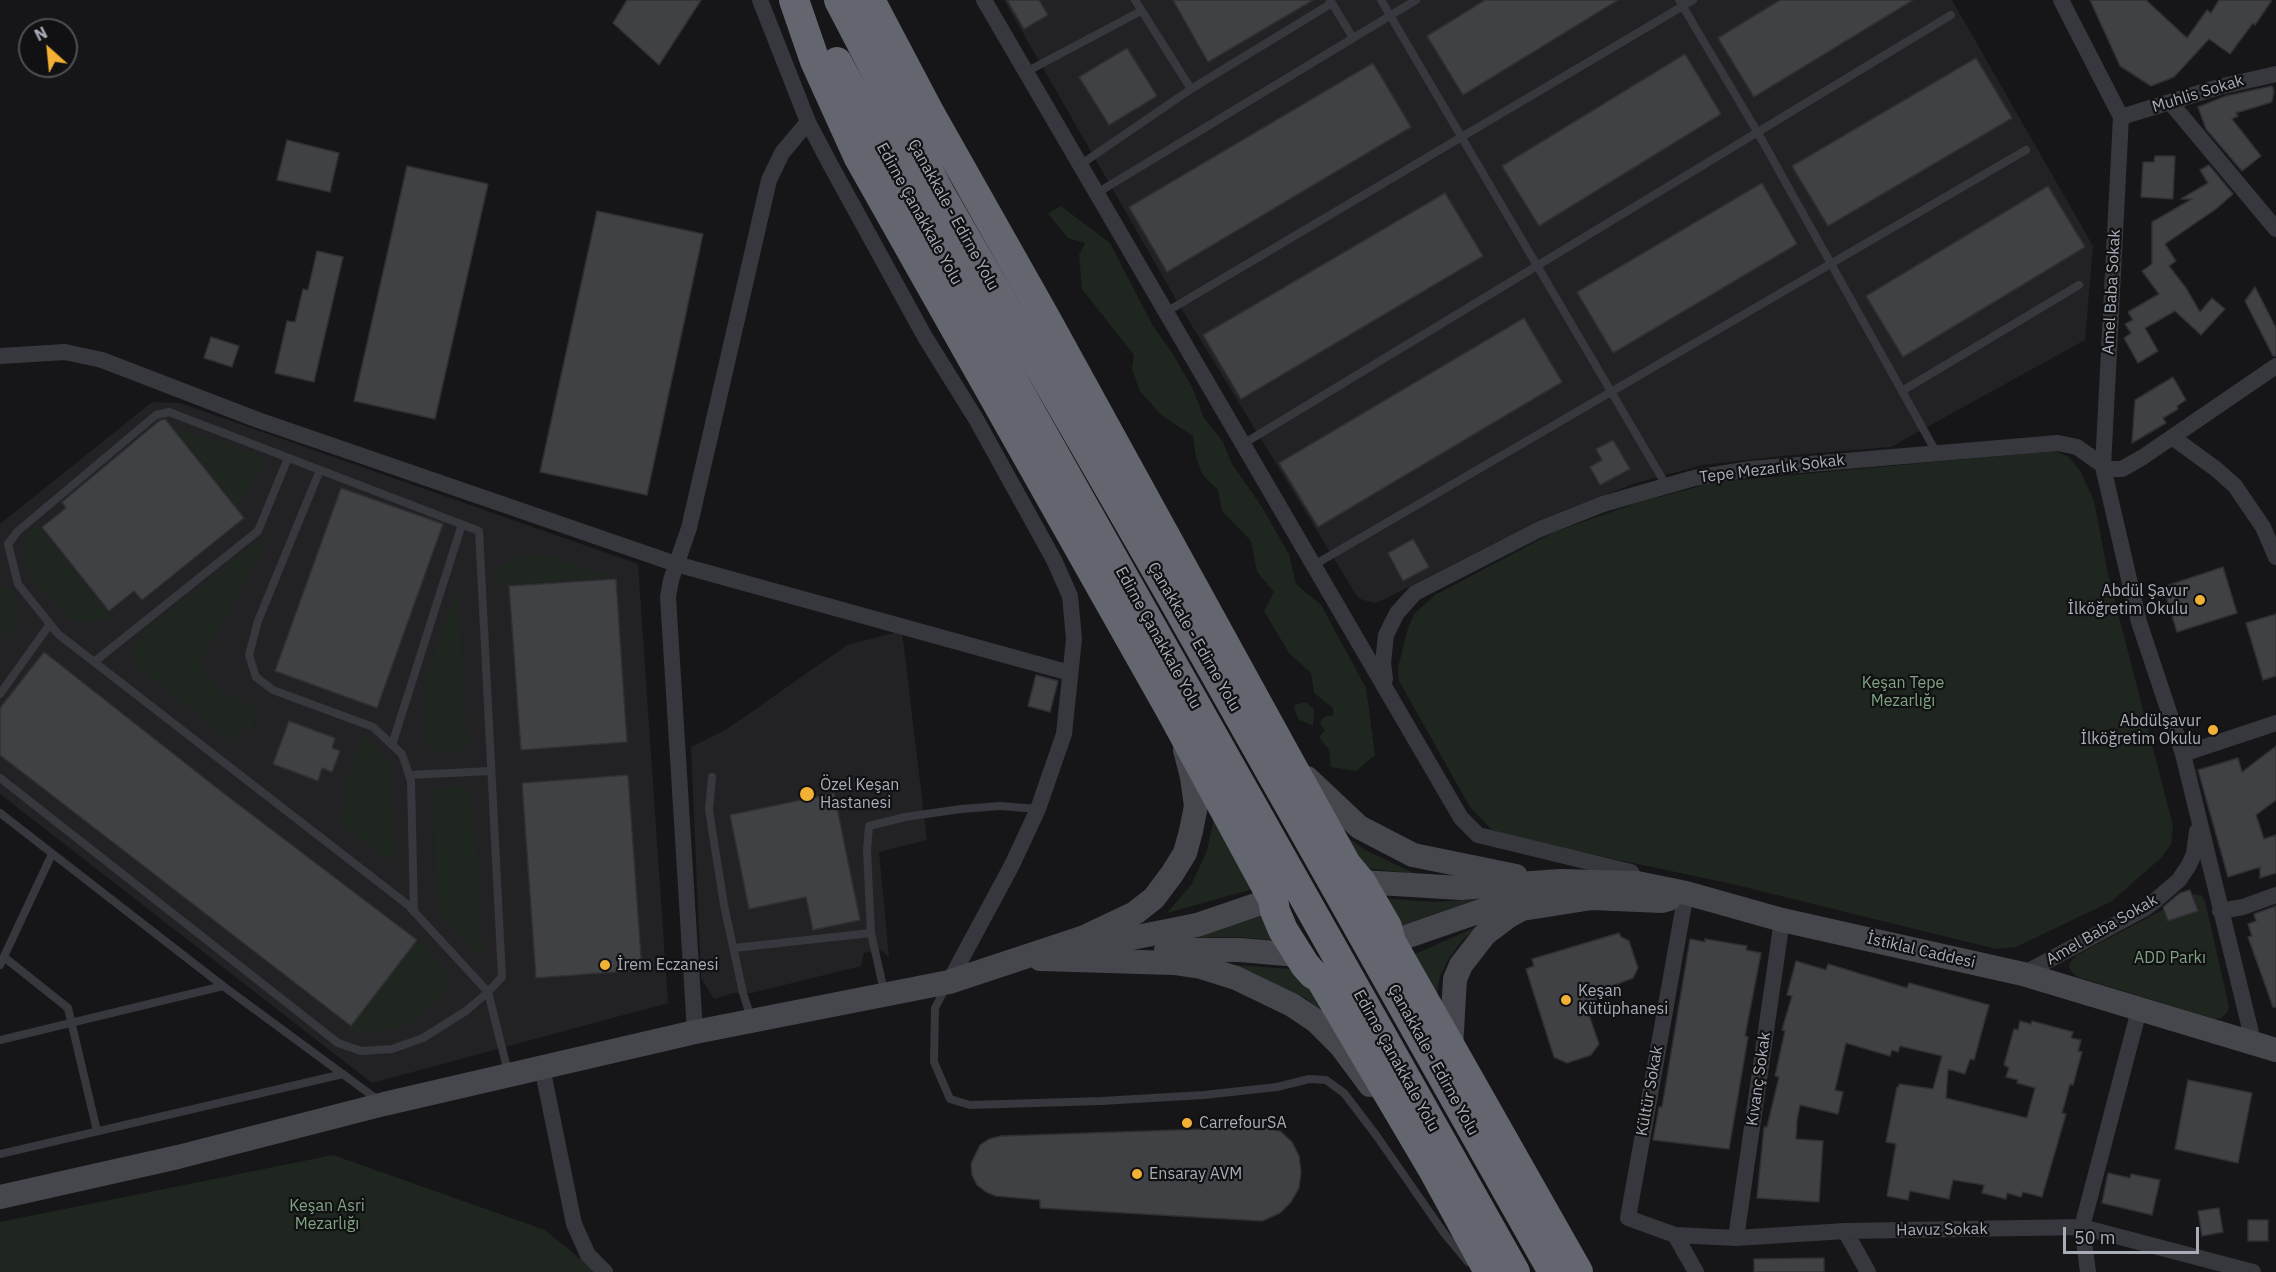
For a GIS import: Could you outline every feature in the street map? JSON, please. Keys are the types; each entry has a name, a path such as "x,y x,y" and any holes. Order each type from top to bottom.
{"highway":[{"path":"794,0 815,60 859,158 1172,711 1274,899 1275,911 1283,930 1298,955 1313,974 1320,978 1435,1173 1489,1272"},
{"name":"Edirne Çanakkale Yolu","path":"807,0 862,113 926,198 1515,1272"},
{"name":"Çanakkale - Edirne Yolu","path":"839,0 926,198 1169,592 1553,1272"},
{"path":"870,0 928,110 1046,319 1284,754 1387,927 1391,942 1578,1272"},
{"path":"1274,899 1288,881 1298,874 1332,862 1354,873"},
{"path":"1320,978 1340,976 1373,962 1391,942"}],"street":[{"path":"760,0 808,122 925,337 976,419 1054,560 1070,596 1073,611 1074,639 1064,734 1038,809 1012,865 949,982"},
{"path":"984,0 1464,822 1478,835 1631,872 1637,883"},
{"path":"2061,0 2121,117"},
{"name":"Muhlis Sokak","path":"2121,117 2252,78 2276,74"},
{"path":"2170,102 2276,229"},
{"name":"Amel Baba Sokak","path":"2121,117 2103,467 2139,622 2183,754 2220,911 2265,1048"},
{"path":"695,1032 668,597 676,564 690,528 769,180 782,153 808,122"},
{"path":"0,356 65,352 102,360 258,420 676,564 1070,672"},
{"path":"2103,467 2122,469 2276,366"},
{"path":"2172,437 2235,486 2263,527 2276,557"},
{"name":"Tepe Mezarlık Sokak","path":"1385,685 1383,663 1386,635 1397,613 1415,594 1540,529 1603,504 1694,478 1751,469 1936,452 2068,444 2088,453 2103,467"},
{"path":"2248,504 2276,525"},
{"path":"0,1197 189,1154 384,1104 695,1032 949,982 1082,938 1135,914 1154,898 1185,853 1196,806 1192,777 1172,711"},
{"path":"2183,754 2276,723"},
{"path":"1284,754 1325,798 1359,827 1413,855 1513,875 1556,892"},
{"name":"Amel Baba Sokak","path":"2024,974 2144,909 2179,880 2194,854 2197,842 2197,815"},
{"path":"1354,873 1461,888 1556,892 1592,898 1662,901 1686,893"},
{"name":"İstiklal Caddesi","path":"1556,892 1637,883 1686,893 1782,920 2024,974 2265,1048"},
{"path":"1391,942 1501,903 1556,892"},
{"path":"1451,1047 1455,979 1467,955 1485,934 1509,916 1556,892"},
{"name":"Kültür Sokak","path":"1628,1218 1686,893"},
{"path":"2220,911 2243,907 2276,895"},
{"path":"1026,958 1197,925 1274,899"},
{"name":"Kıvanç Sokak","path":"1736,1238 1782,920"},
{"path":"1026,958 1204,949 1298,955"},
{"path":"1026,958 1174,963 1201,967 1260,988 1316,1021 1341,1046 1435,1173"},
{"path":"2088,1272 2082,1227 2139,1010"},
{"path":"542,1068 574,1224 588,1255 605,1272"},
{"name":"Havuz Sokak","path":"1628,1218 1675,1235 1736,1238 1845,1231 2082,1227 2253,1272"},
{"path":"1845,1231 1868,1272"},
{"path":"1675,1235 1696,1272"}],"lane":[{"path":"1135,0 1191,89"},
{"path":"1381,0 1666,485"},
{"path":"1097,193 1416,0"},
{"path":"1166,312 1461,138 1681,3 1693,0"},
{"path":"1080,165 1191,89 1331,1 1353,38"},
{"path":"1681,3 1758,133 1936,452"},
{"path":"1026,72 1141,11"},
{"path":"1243,444 1951,15"},
{"path":"1314,565 2026,150"},
{"path":"1902,391 2079,285"},
{"path":"0,778 338,1043 361,1051 392,1049 423,1038 466,1011 488,992 502,977 479,531 169,412 156,415 18,531 8,544 18,584 58,634 414,912 488,992 508,1075"},
{"path":"94,662 258,531 288,458"},
{"path":"320,470 258,621 249,655 255,677 273,690 373,727 402,754 411,781 414,912"},
{"path":"392,746 462,524"},
{"path":"0,694 50,624"},
{"path":"409,775 491,771"},
{"path":"712,777 709,810 743,993 752,1021"},
{"path":"885,994 871,933 867,851 869,826 905,817 961,809 1000,806 1038,809"},
{"path":"0,813 224,986 384,1104"},
{"path":"52,854 2,961 68,1008 97,1131"},
{"path":"734,948 871,933"},
{"path":"949,982 935,1008 934,1062 950,1099 970,1105 1101,1101 1204,1095 1277,1087 1309,1079 1326,1080 1344,1093 1444,1233 1477,1272"},
{"path":"0,1040 224,986"},
{"path":"0,1154 343,1074"}],"shaded area":[{"path":"1004,0 1952,0 2093,246 2085,340 1891,447 1703,465 1633,484 1542,519 1383,600 1375,603 1360,599 1178,303"},
{"path":"152,402 180,403 638,564 668,1003 372,1083 0,794 0,524"},
{"name":"Özel Keşan Hastanesi","path":"902,631 927,840 879,852 889,957 880,950 864,953 861,966 752,993 733,993 714,999 701,978 691,747 727,729 847,645"}],"green space":[{"path":"1061,206 1110,243 1153,326 1192,387 1204,418 1223,442 1232,464 1262,507 1289,554 1296,584 1321,605 1366,688 1375,755 1356,771 1331,767 1329,750 1319,737 1325,731 1320,723 1324,717 1333,715 1333,708 1314,693 1311,673 1289,653 1264,611 1274,592 1257,572 1251,541 1222,511 1218,490 1202,474 1196,457 1193,436 1161,415 1140,391 1132,369 1134,355 1082,289 1079,255 1085,243 1068,238 1048,214"},
{"path":"174,428 255,453 262,459 262,468 237,507"},
{"name":"Keşan Tepe Mezarlığı","path":"2055,451 2069,457 2081,472 2094,501 2108,574 2173,826 2171,844 2162,857 2112,901 2016,947 1996,949 1732,884 1520,839 1492,830 1470,807 1399,681 1398,668 1407,631 1414,614 1435,595 1554,532 1640,502 1716,482"},
{"path":"37,525 113,620 85,622 73,620 36,586 25,564 23,543 27,534"},
{"path":"272,533 201,662 219,692 259,707 251,729 244,727 236,744 141,670 133,660 132,647 146,628"},
{"path":"544,555 614,577 497,586 496,572 500,565 527,556"},
{"path":"4,585 14,591 19,609 18,621 9,641 0,634 0,589"},
{"path":"457,587 468,743 463,751 437,752 431,750 426,743 423,688"},
{"path":"1306,702 1314,709 1313,726 1298,719 1295,710 1294,705"},
{"path":"361,736 374,744 386,756 391,777 396,853 385,859 338,822 347,797 343,795"},
{"path":"461,785 472,794 484,954 482,956 475,953 441,915 438,908 432,799 439,789"},
{"path":"1214,818 1253,889 1167,913 1191,885 1207,851"},
{"path":"1343,834 1365,850 1416,874 1364,868"},
{"name":"ADD Parkı","path":"2193,894 2202,896 2205,901 2229,1007 2227,1013 2221,1018 2215,1019 2078,977 2072,973 2069,967 2077,955"},
{"path":"1382,898 1433,902 1481,899 1396,927"},
{"path":"1268,914 1282,941 1238,937 1180,938 1237,924"},
{"path":"1476,927 1448,960 1440,976 1436,1000 1413,955"},
{"path":"419,938 447,974 448,989 442,997 419,1017 399,1027 373,1033 346,1032"},
{"path":"1233,965 1305,970 1331,1020 1305,998"},
{"name":"Keşan Asri Mezarlığı","path":"333,1155 545,1230 596,1272 0,1272 0,1222"}],"building":[{"path":"627,0 701,0 659,65 613,23"},
{"path":"1007,0 1039,0 1048,15 1024,29"},
{"path":"1173,0 1313,0 1208,62"},
{"path":"1485,0 1618,0 1463,95 1427,36"},
{"path":"1780,0 1913,0 1754,97 1718,38"},
{"path":"2090,0 2146,0 2187,38 2207,10 2211,13 2219,0 2272,0 2255,25 2253,23 2230,54 2209,39 2174,77 2151,86 2120,66"},
{"path":"1127,48 1157,96 1109,125 1079,77"},
{"path":"1685,54 1721,114 1539,226 1502,166"},
{"path":"1976,58 2012,118 1828,226 1792,166"},
{"path":"1373,63 1411,127 1167,272 1129,207"},
{"path":"2272,86 2274,91 2272,102 2236,113 2238,116 2232,119 2261,156 2242,171 2206,129 2198,107 2226,96"},
{"path":"287,140 339,153 330,192 277,180"},
{"path":"2155,156 2175,156 2173,199 2141,197 2143,162 2154,162"},
{"path":"2209,165 2233,194 2216,209 2165,244 2176,261 2169,266 2186,288 2200,312 2212,298 2225,309 2201,335 2175,311 2145,328 2158,351 2138,363 2124,338 2131,333 2125,324 2133,320 2128,312 2159,294 2142,271 2152,264 2152,222 2192,199 2181,199 2208,183 2200,170"},
{"path":"407,166 488,184 435,419 354,401"},
{"path":"1762,183 1797,244 1613,353 1577,292"},
{"path":"2048,186 2085,247 1903,357 1866,296"},
{"path":"1445,193 1483,256 1241,399 1203,335"},
{"path":"597,211 703,234 647,495 540,472"},
{"path":"317,251 343,257 314,382 275,373 287,321 295,322 303,289 308,290"},
{"path":"2255,287 2276,328 2276,356 2273,356 2245,301"},
{"path":"1524,318 1562,382 1318,527 1279,463"},
{"path":"211,337 239,346 232,367 204,358"},
{"path":"2173,377 2186,400 2177,406 2178,409 2163,418 2166,423 2132,443 2135,400"},
{"path":"165,419 244,518 142,600 134,591 109,611 42,527 66,508 62,502 159,421"},
{"path":"1613,440 1630,469 1600,485 1590,467 1602,460 1596,449"},
{"path":"341,488 443,524 377,708 275,671"},
{"path":"1413,539 1429,567 1403,581 1388,553"},
{"name":"Abdül Şavur İlköğretim Okulu","path":"2223,567 2237,613 2177,632 2163,587"},
{"path":"616,579 627,742 521,750 509,586"},
{"path":"2276,614 2276,676 2263,680 2246,623"},
{"path":"44,652 222,792 417,940 351,1026 0,755 0,708"},
{"path":"1036,675 1058,681 1050,712 1028,706"},
{"path":"289,721 335,738 332,748 340,751 332,772 322,768 318,781 273,764"},
{"path":"2276,746 2276,800 2256,815 2264,839 2276,835 2276,873 2260,878 2260,867 2228,877 2198,770 2238,758 2242,772"},
{"path":"628,775 642,970 536,978 522,783"},
{"name":"Özel Keşan Hastanesi","path":"834,793 860,920 813,930 806,897 749,909 730,815"},
{"path":"2190,890 2198,911 2168,921 2163,907 2180,893"},
{"path":"2276,906 2276,1007 2273,1007 2248,937 2252,936 2248,924 2256,921 2254,914"},
{"name":"Keşan Kütüphanesi","path":"1619,933 1621,937 1629,941 1638,968 1633,978 1602,990 1588,1012 1599,1044 1591,1055 1567,1063 1554,1057 1526,969 1534,966 1532,959"},
{"path":"1690,939 1705,942 1705,939 1747,946 1746,950 1761,953 1745,1036 1748,1037 1729,1149 1653,1140 1659,1107 1662,1107"},
{"path":"1796,961 1826,970 1828,964 1907,988 1909,983 1989,1005 1974,1060 1970,1059 1965,1074 1948,1069 1946,1098 2027,1118 2035,1088 2006,1077 2009,1068 2004,1065 2014,1029 2018,1030 2020,1021 2031,1024 2032,1021 2073,1032 2071,1038 2081,1040 2078,1051 2082,1052 2062,1113 2066,1114 2042,1197 2023,1192 2021,1197 2007,1193 2006,1199 1982,1193 1984,1185 1953,1180 1949,1199 1910,1191 1908,1200 1887,1196 1896,1144 1886,1142 1897,1087 1899,1084 1933,1089 1942,1056 1900,1046 1898,1052 1892,1050 1890,1056 1846,1043 1835,1090 1843,1092 1838,1114 1800,1105 1797,1120 1796,1139 1823,1141 1819,1202 1757,1198 1764,1127 1767,1127 1779,1077 1775,1076 1785,1031 1782,1030 1792,996 1787,995"},
{"path":"2188,1080 2252,1093 2238,1163 2175,1149"},
{"name":"Ensaray AVM","path":"1265,1127 1280,1131 1292,1142 1299,1156 1301,1172 1299,1188 1291,1202 1280,1213 1262,1221 1040,1208 1040,1200 996,1196 986,1192 977,1185 972,1175 971,1164 980,1145 989,1139 1001,1136"},
{"path":"2108,1173 2130,1178 2131,1174 2160,1180 2152,1215 2102,1203"},
{"path":"2219,1208 2223,1232 2202,1236 2198,1211"},
{"path":"2248,1220 2268,1220 2268,1241 2248,1241"},
{"path":"1824,1258 1824,1272 1754,1272 1754,1259"}],"place":[{"name":"Abdül Şavur İlköğretim Okulu","path":"2200,600"},
{"name":"Abdülşavur İlköğretim Okulu","path":"2213,730"},
{"name":"Özel Keşan Hastanesi","path":"807,794"},
{"name":"İrem Eczanesi","path":"605,965"},
{"name":"Keşan Kütüphanesi","path":"1566,1000"},
{"name":"CarrefourSA","path":"1187,1123"},
{"name":"Ensaray AVM","path":"1137,1174"}]}
